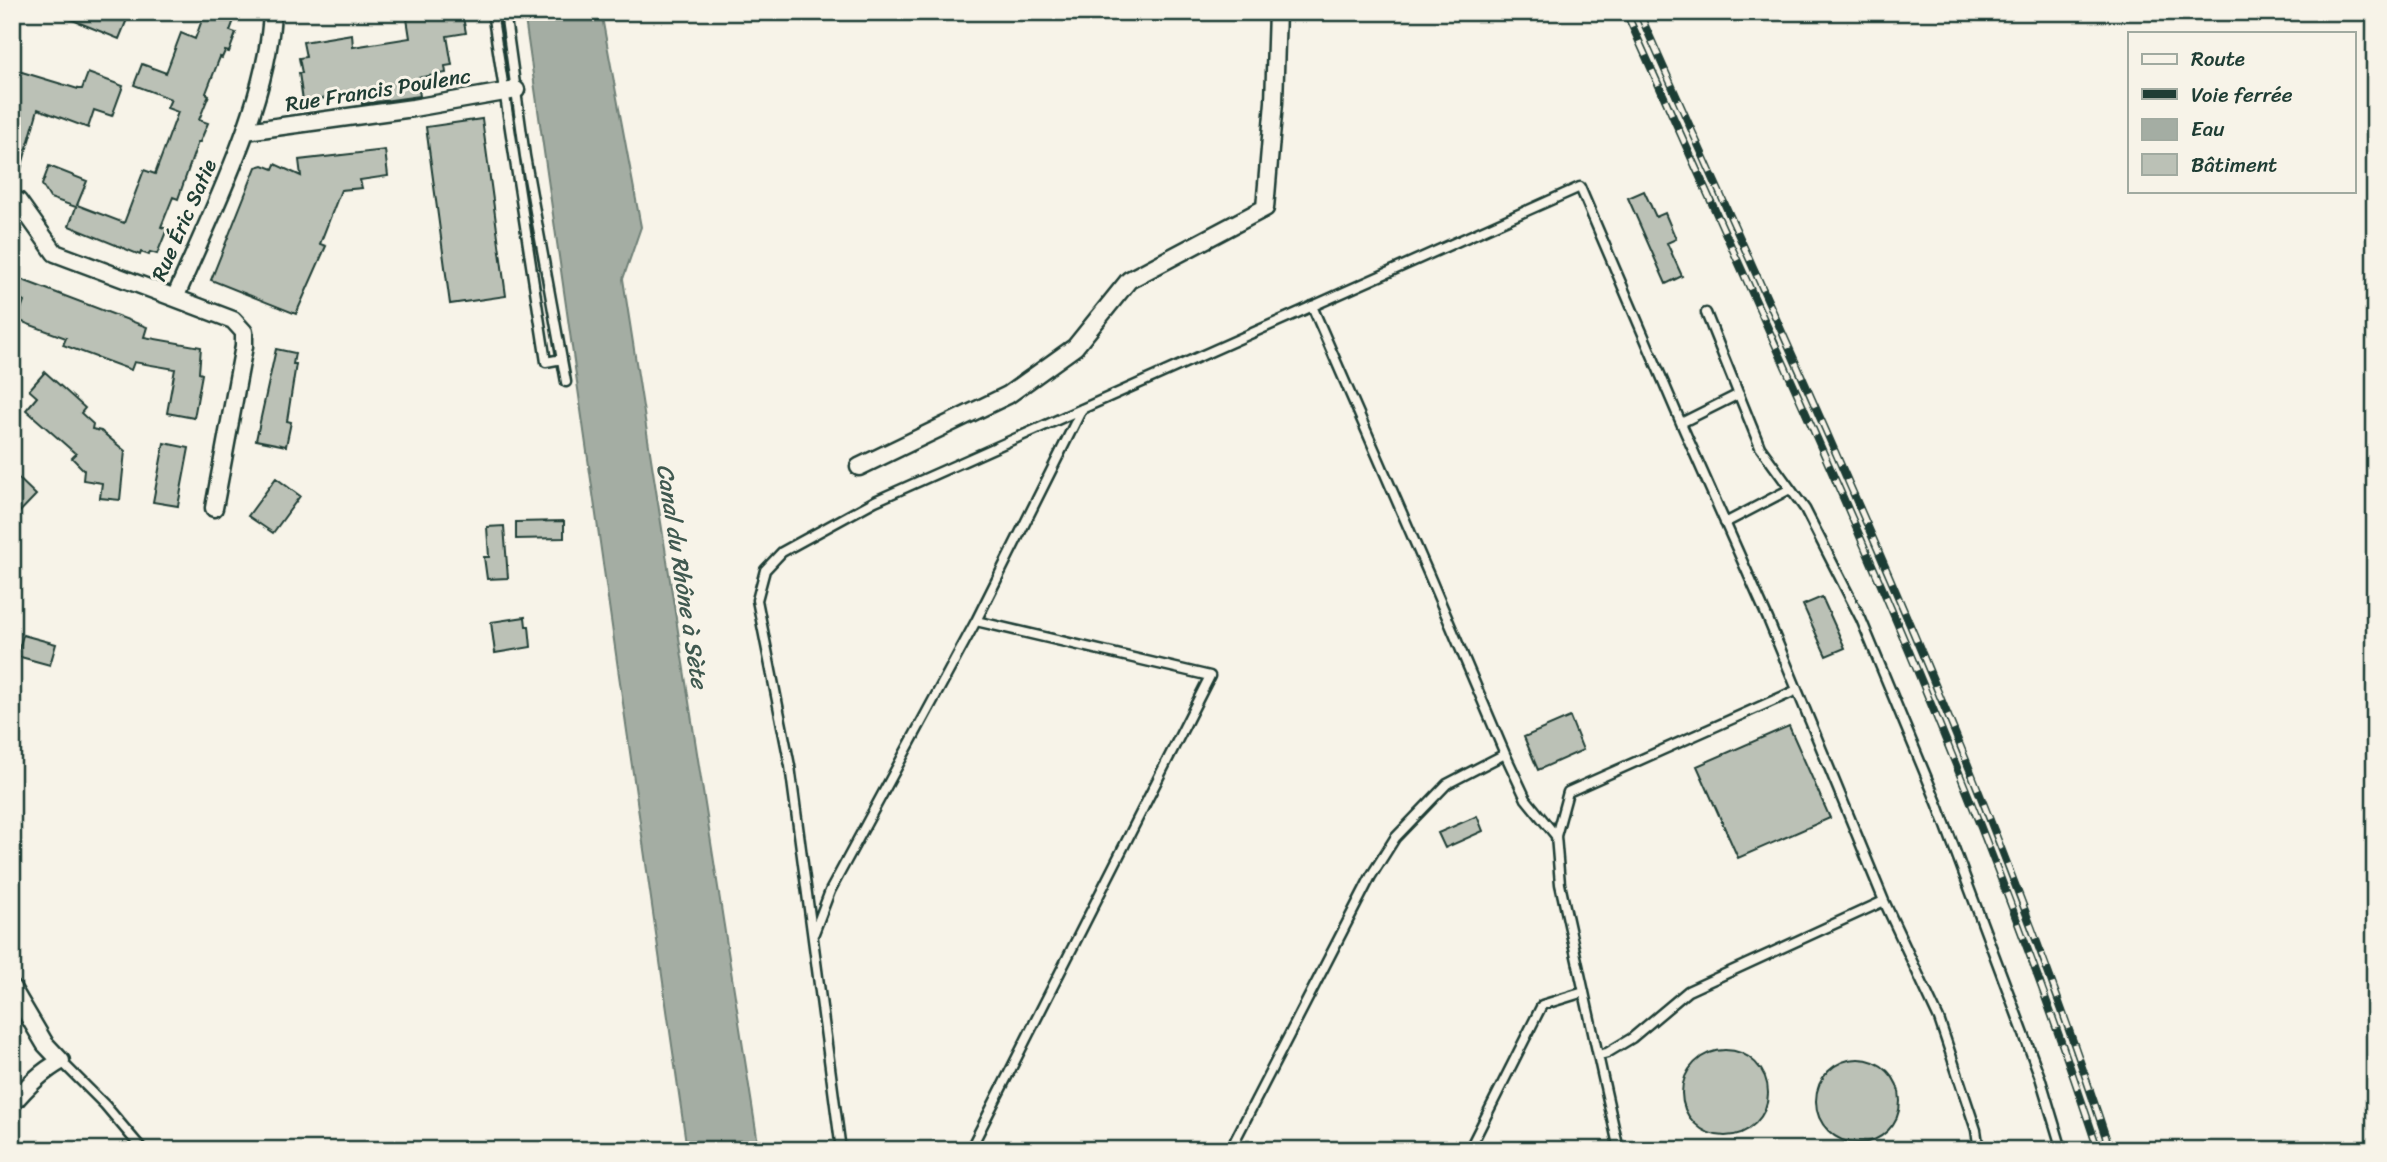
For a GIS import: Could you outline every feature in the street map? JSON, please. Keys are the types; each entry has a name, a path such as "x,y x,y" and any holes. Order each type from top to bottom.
{"street":[{"name":"Rue Éric Satie","path":"12,199 18,201 55,253 175,298 246,131 271,40 272,12"},
{"path":"859,467 1009,395 1075,347 1129,280 1265,208 1274,102 1277,12"},
{"name":"Rue Francis Poulenc","path":"246,131 413,108 510,91"},
{"path":"175,298 233,320 244,332 244,346 214,508"},
{"path":"12,988 44,1044 61,1061 30,1083 12,1104"}],"lane":[{"path":"492,12 525,156 566,382"},
{"path":"505,12 510,91 546,362 562,359"},
{"path":"841,1150 790,766 757,600 765,570 782,552 875,501 1580,187 1726,523 1884,901 1938,1019 1976,1130 1979,1150"},
{"path":"1312,306 1505,754 1526,799 1556,836"},
{"path":"1706,313 1760,447 1805,509 1861,619 1938,805 2040,1077 2062,1150"},
{"path":"1681,423 1739,394"},
{"path":"813,936 830,891 976,621 1082,409"},
{"path":"1726,523 1790,489"},
{"path":"970,1150 1210,676 976,621"},
{"path":"1619,1150 1560,884 1556,836 1568,792 1797,690"},
{"path":"1230,1150 1371,876 1395,838 1447,784 1505,754"},
{"path":"1599,1055 1632,1038 1688,990 1884,901"},
{"path":"1469,1150 1542,1005 1584,992"},
{"path":"61,1061 105,1105 143,1150"}],"water":[{"path":"524,12 601,12 641,227 623,279 759,1150 687,1150"}],"building":[{"path":"53,12 130,12 119,39"},
{"path":"205,12 237,12 230,31 236,33 229,52 225,51 222,58 220,57 206,93 209,95 199,120 208,123 198,142 178,199 173,197 161,227 167,229 157,254 141,252 140,255 69,226 76,207 50,198 42,185 49,166 87,181 77,205 124,223 144,170 155,174 178,112 167,108 171,99 134,85 142,64 166,73 181,33 195,39"},
{"path":"406,12 462,12 466,33 447,36 452,65 445,66 446,73 417,78 420,96 362,104 361,94 303,101 299,58 306,57 303,42 352,34 353,47 410,38"},
{"path":"12,69 78,89 82,89 88,73 123,86 112,116 94,110 88,128 38,109 17,183 12,182"},
{"path":"482,119 506,296 450,304 426,127"},
{"path":"385,150 388,176 360,180 362,188 341,190 320,244 326,246 296,314 211,280 256,167 263,165 273,169 275,164 301,176 299,160"},
{"path":"1644,191 1656,217 1665,213 1676,239 1667,243 1682,276 1666,284 1628,198"},
{"path":"12,276 147,327 144,337 201,347 199,373 202,374 194,418 167,413 175,369 134,362 131,370 63,345 66,338 17,320 24,301 12,294"},
{"path":"276,349 295,353 293,364 296,364 287,421 291,422 286,446 256,440"},
{"path":"45,372 85,408 81,413 93,424 92,429 101,431 125,451 120,500 100,498 102,483 83,480 84,470 72,458 76,454 26,410 37,397 29,390"},
{"path":"164,443 189,448 178,506 153,502"},
{"path":"12,472 36,495 12,520"},
{"path":"276,478 300,496 273,533 248,516"},
{"path":"564,521 564,538 516,539 516,522"},
{"path":"504,526 508,578 487,579 484,557 489,557 487,527"},
{"path":"1822,597 1845,648 1826,656 1803,605"},
{"path":"525,617 526,626 529,626 531,647 495,653 491,622"},
{"path":"23,635 56,644 50,665 17,656"},
{"path":"1570,717 1583,750 1538,770 1524,737"},
{"path":"1789,726 1830,818 1738,858 1697,766"},
{"path":"1477,816 1483,831 1445,848 1438,833"},
{"path":"1725,1050 1741,1054 1755,1063 1764,1077 1768,1093 1764,1109 1755,1123 1741,1132 1725,1136 1709,1132 1695,1123 1686,1109 1682,1093 1686,1077 1695,1063 1709,1054"},
{"path":"1850,1059 1866,1059 1882,1066 1893,1077 1900,1093 1897,1117 1888,1131 1866,1143 1850,1143 1834,1136 1823,1125 1816,1109 1816,1093 1823,1077 1834,1066"}],"railway":[{"path":"1626,12 1815,434 1936,717 2048,1004 2098,1150"},
{"path":"1639,12 1889,575 1948,717 2060,1004 2110,1150"}],"water label":[{"name":"Canal du Rhône à Sète","path":"682,576"}]}
